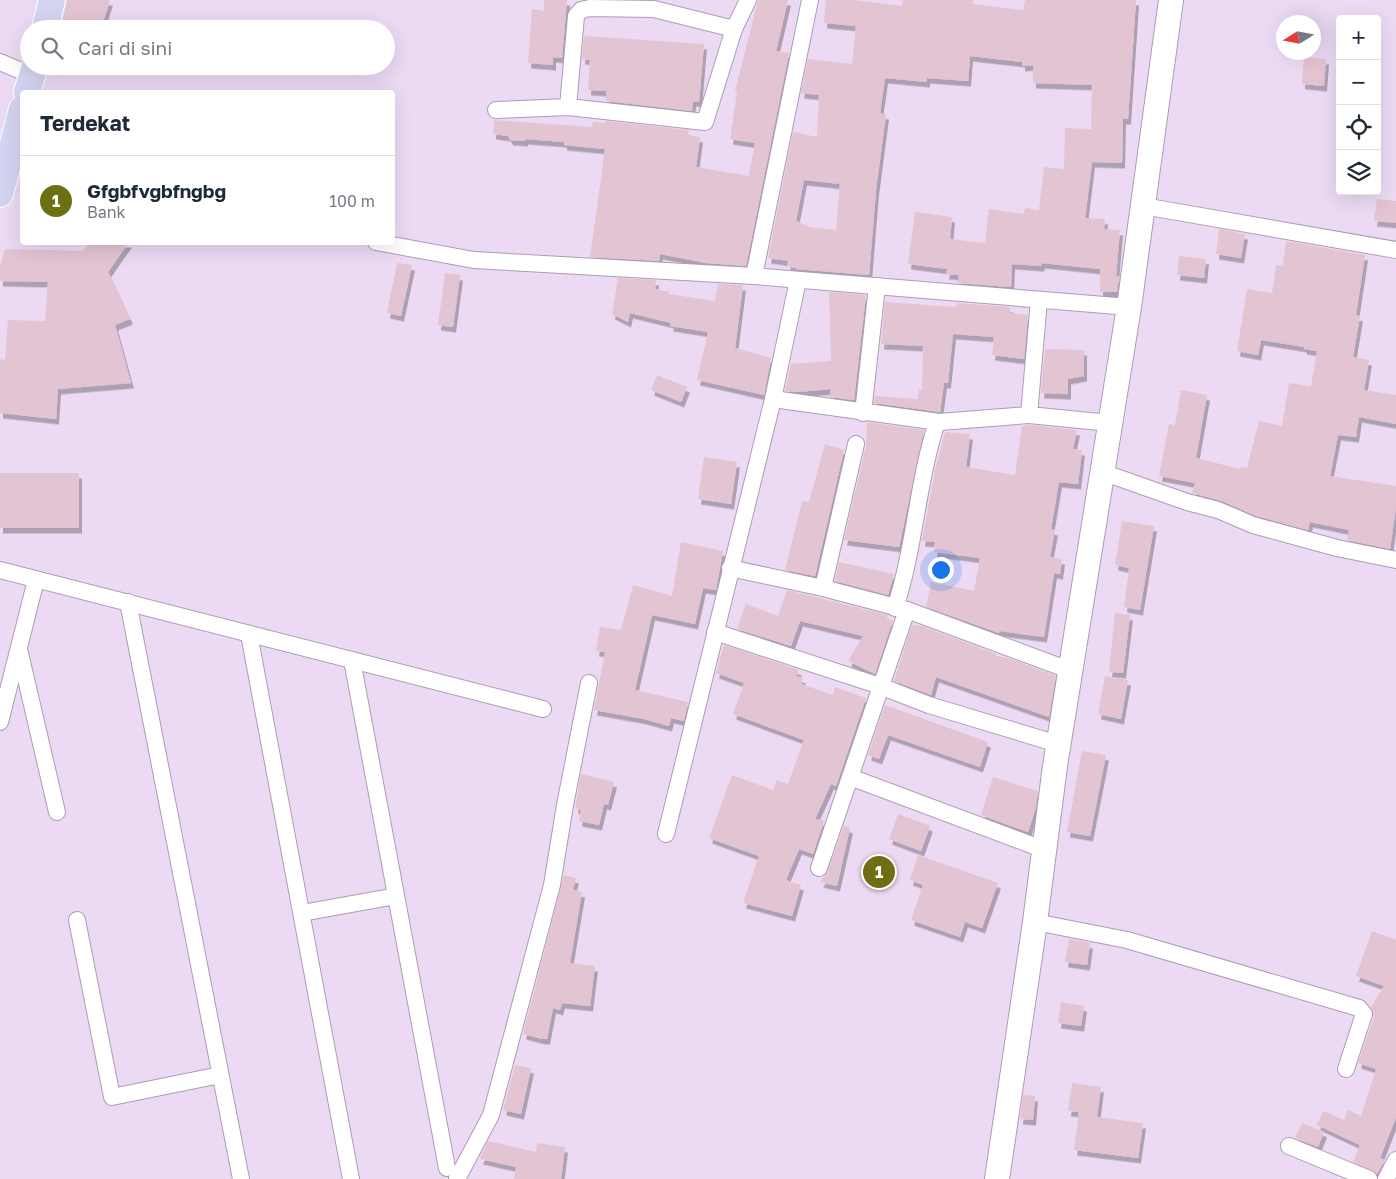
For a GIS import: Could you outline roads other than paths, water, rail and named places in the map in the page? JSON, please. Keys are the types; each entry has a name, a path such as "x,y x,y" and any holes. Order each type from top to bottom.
{"main road":[{"path":"47,20 52,0"},
{"path":"997,1179 1036,922 1069,670 1129,307 1171,0"},
{"path":"0,194 20,117"}],"street":[{"path":"496,110 568,107 704,122 734,29 748,0"},
{"path":"754,276 810,0"},
{"path":"568,107 576,16 581,10 654,5 734,29"},
{"path":"0,62 20,72"},
{"path":"1143,206 1396,250"},
{"path":"392,245 474,260 754,276 1129,307"},
{"path":"666,834 773,399 798,280"},
{"path":"863,413 877,286"},
{"path":"1030,415 1038,300"},
{"path":"773,399 937,422 1030,415 1110,422"},
{"path":"819,868 880,686 901,609 904,581 926,455 937,422"},
{"path":"823,588 856,444"},
{"path":"1102,472 1187,502 1218,510 1253,525 1337,548 1396,560"},
{"path":"730,568 823,588 901,609 1069,670"},
{"path":"0,570 543,709"},
{"path":"0,722 36,580"},
{"path":"128,602 241,1179"},
{"path":"715,632 880,686 929,705 1058,744"},
{"path":"249,634 351,1179"},
{"path":"19,649 57,812"},
{"path":"352,660 396,896 452,1174"},
{"path":"452,1174 491,1115 550,895 589,683"},
{"path":"850,777 1045,850"},
{"path":"302,913 396,896"},
{"path":"78,920 112,1097 220,1075"},
{"path":"1036,922 1127,940 1360,1008 1364,1014 1346,1069"},
{"path":"1289,1146 1369,1179"},
{"path":"1386,1179 1396,1160"}],"place":[{"name":"Gfgbfvgbfngbg","path":"879,872"}]}
